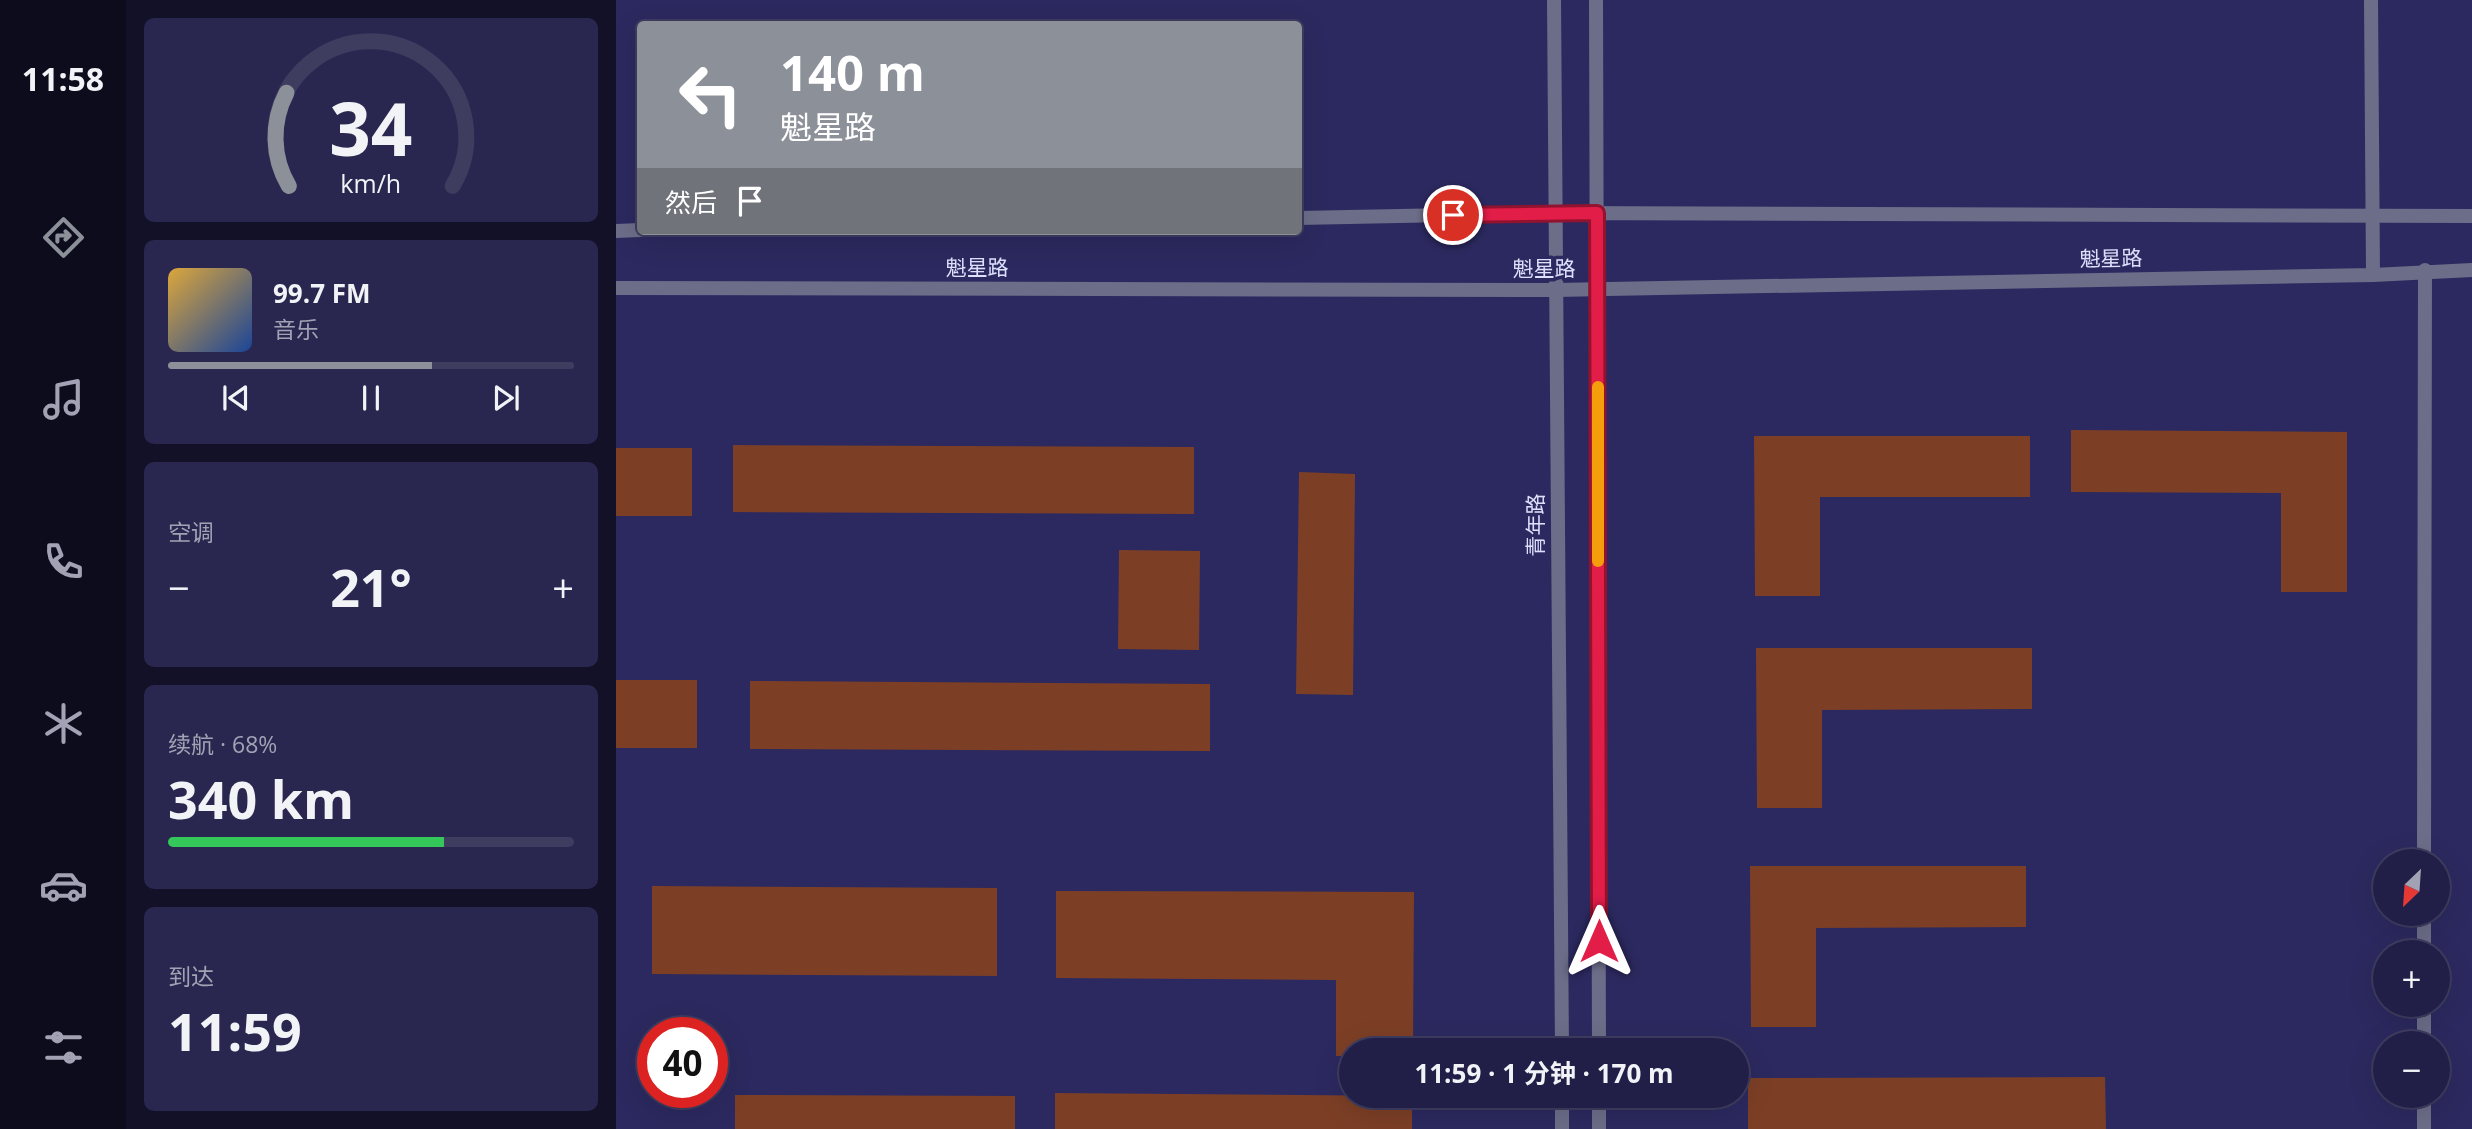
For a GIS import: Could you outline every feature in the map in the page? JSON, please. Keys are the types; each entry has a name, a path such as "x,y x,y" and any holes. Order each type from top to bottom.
{"street":[{"name":"青年路","path":"1554,0 1562,1038"},
{"path":"1596,0 1599,1038"},
{"path":"2371,0 2373,275"},
{"name":"魁星路","path":"1302,218 1556,213 2472,216"},
{"path":"616,231 637,230"},
{"name":"魁星路","path":"616,288 1555,290 2373,275 2425,270 2472,270"},
{"path":"2424,849 2425,270"},
{"path":"1562,1108 1562,1129"},
{"path":"1599,1108 1599,1129"},
{"path":"2424,1108 2424,1129"}],"building":[{"path":"2071,430 2347,432 2347,592 2281,592 2281,493 2071,492"},
{"path":"1754,436 2030,436 2030,497 1820,497 1820,596 1755,596"},
{"path":"733,445 1194,447 1194,514 733,512"},
{"path":"616,448 692,448 692,516 616,516"},
{"path":"1299,472 1355,474 1353,695 1296,694"},
{"path":"1119,550 1200,551 1199,650 1118,649"},
{"path":"1756,648 2032,648 2032,709 1822,710 1822,808 1757,808"},
{"path":"616,680 697,680 697,748 616,748"},
{"path":"750,681 1210,684 1210,751 750,749"},
{"path":"1750,866 2026,866 2026,927 1816,928 1816,1027 1751,1027"},
{"path":"652,886 997,888 997,976 652,974"},
{"path":"1056,891 1414,892 1413,1038 1339,1038 1339,1056 1336,1056 1336,980 1056,978"},
{"path":"2105,1077 2106,1129 1748,1129 1749,1078"},
{"path":"1055,1093 1339,1095 1339,1108 1412,1108 1412,1129 1055,1129"},
{"path":"735,1095 1015,1096 1015,1129 735,1129"}],"slow traffic":[{"path":"1598,387 1598,561"}],"route":[{"path":"1453,215 1597,213 1599,941"}]}
